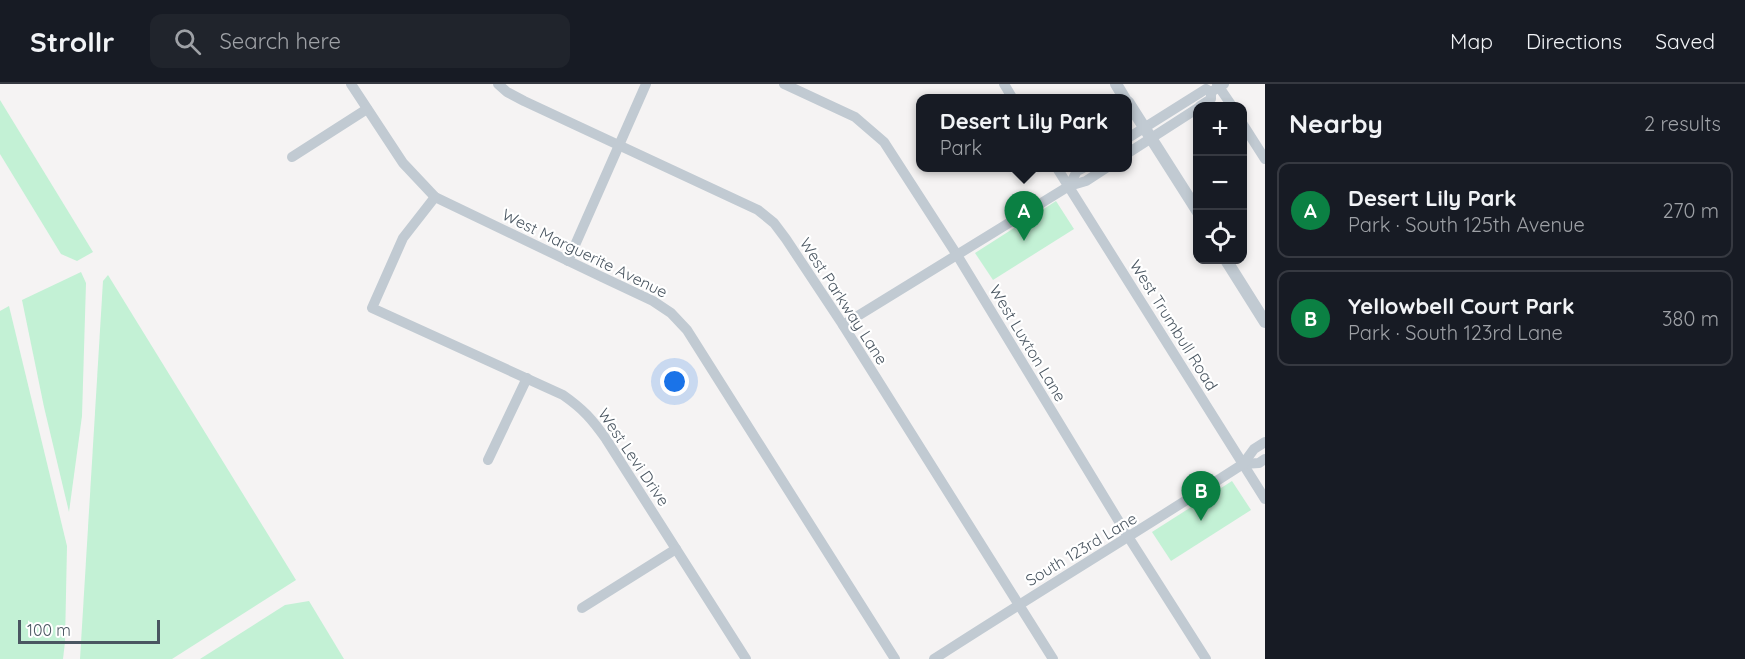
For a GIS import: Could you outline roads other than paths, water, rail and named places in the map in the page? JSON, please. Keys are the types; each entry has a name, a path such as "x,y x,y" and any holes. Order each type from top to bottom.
{"street":[{"name":"West Marguerite Avenue","path":"351,84 403,164 435,197 653,301 687,330 896,659"},
{"name":"West Parkway Lane","path":"498,84 524,101 758,210 774,223 843,325 1053,659"},
{"path":"568,261 646,84"},
{"name":"West Luxton Lane","path":"784,84 855,117 885,142 1206,659"},
{"path":"1218,87 1229,102"},
{"path":"1206,102 1218,87"},
{"path":"1132,149 1148,132 1206,89 1218,87"},
{"path":"292,157 366,109"},
{"path":"1132,109 1195,210"},
{"path":"1132,137 1148,132 1193,110"},
{"path":"1247,131 1265,159"},
{"name":"West Trumbull Road","path":"1060,172 1265,499"},
{"path":"1069,186 1076,172"},
{"path":"843,325 1069,186 1086,181 1100,172"},
{"name":"West Levi Drive","path":"435,197 403,238 372,308 563,395 581,407 595,422 746,659"},
{"path":"1229,264 1265,322"},
{"path":"488,460 527,378"},
{"name":"South 123rd Lane","path":"934,659 1243,464 1254,449 1265,442"},
{"name":"South 123rd Lane","path":"1243,464 1259,463 1265,459"},
{"path":"582,608 676,549"}],"place":[{"name":"Desert Lily Park","path":"1024,241"},
{"name":"Yellowbell Court Park","path":"1201,521"}]}
